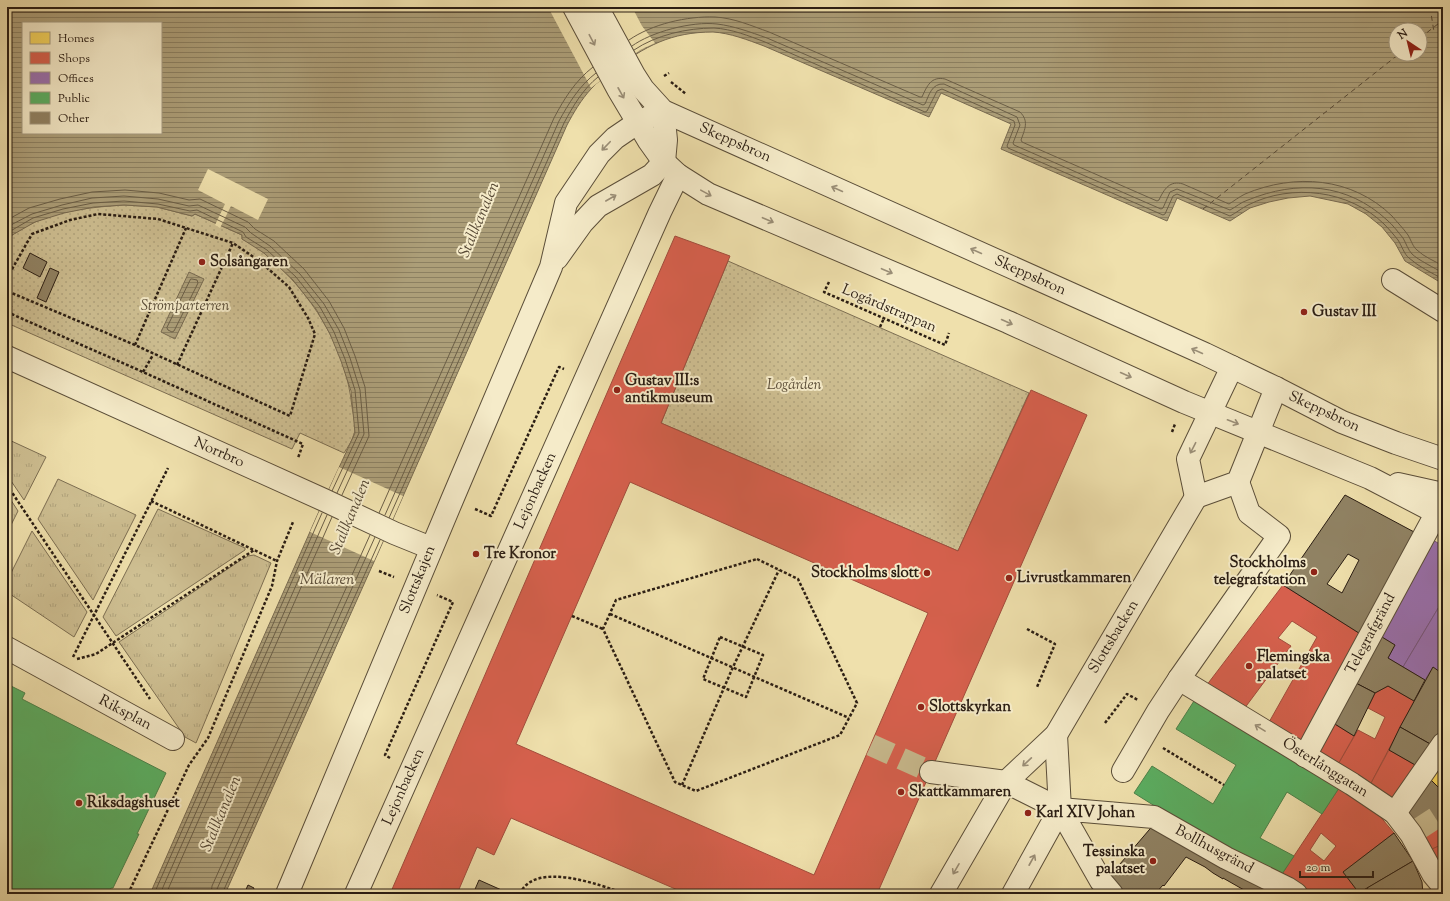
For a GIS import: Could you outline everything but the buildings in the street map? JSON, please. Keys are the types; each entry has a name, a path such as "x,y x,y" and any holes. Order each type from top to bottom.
{"street":[{"path":"574,7 618,67"},
{"path":"597,7 637,123 671,168 708,194 1008,322 1209,413 1370,478 1438,512"},
{"name":"Skeppsbron","path":"618,67 643,89 663,111 1232,367 1342,422 1443,459"},
{"path":"663,111 671,168"},
{"name":"Slottskajen","path":"287,894 550,267 566,203 599,154 614,138 637,123 663,111"},
{"name":"Slottskajen","path":"550,267 582,223 598,206 652,175 671,168"},
{"name":"Lejonbacken","path":"356,894 660,212 671,168"},
{"path":"1393,280 1443,311"},
{"name":"Norrbro","path":"7,357 388,530 431,548"},
{"path":"1232,367 1188,459 1196,497 1238,482"},
{"path":"1123,771 1158,711 1179,679 1279,536 1249,513 1238,482 1276,388"},
{"name":"Skeppsbron","path":"1396,443 1443,475"},
{"name":"Slottsbacken","path":"941,894 1006,782 1056,735 1196,497"},
{"name":"Telegrafgränd","path":"1305,756 1438,512"},
{"name":"Riksplan","path":"7,648 166,735"},
{"name":"Österlånggatan","path":"1179,679 1352,784 1395,813 1414,832 1439,883"},
{"path":"1056,735 1060,809 1107,887"},
{"path":"1395,813 1443,744"},
{"path":"931,772 1006,782 1060,809"},
{"path":"1013,894 1060,809"},
{"name":"Bollhusgränd","path":"1060,809 1154,817 1226,858 1287,888 1296,894"}],"path":[{"path":"664,76 669,73"},
{"path":"7,278 32,234 70,220 98,214 158,219 233,243 258,260 289,287 308,318 314,334 290,416 134,345 7,292"},
{"path":"134,345 186,228"},
{"path":"177,365 233,243"},
{"name":"Logårdstrappan","path":"829,282 824,292 945,345 949,333"},
{"path":"7,312 303,444 298,458"},
{"path":"880,327 884,318"},
{"path":"143,372 153,354"},
{"path":"475,509 491,516 559,367 586,379"},
{"path":"1172,432 1175,424"},
{"path":"168,468 71,661 96,654 254,550"},
{"name":"Riksplan","path":"7,485 152,701"},
{"path":"151,501 277,561"},
{"path":"128,894 189,765 208,738 272,586 277,561 293,522"},
{"path":"572,616 603,629 675,782 696,791 840,735 857,703 798,579 757,559 616,600 603,629"},
{"path":"682,785 733,667 779,570"},
{"path":"413,768 385,755 453,602 438,596"},
{"path":"610,614 849,718"},
{"path":"1027,629 1055,644 1037,687"},
{"path":"720,637 743,646 763,655 746,697 703,679 720,637"},
{"path":"1105,723 1127,694"},
{"path":"1144,735 1224,785"},
{"path":"520,894 522,890 532,881 543,876 576,879 608,887 625,894"}],"green space":[{"name":"Strömparterren","path":"124,205 157,207 192,216 195,214 242,235 242,239 265,254 282,269 311,303 324,322 342,363 348,385 355,428 352,439 344,453 300,433 292,449 7,323 12,306 7,303 7,238 31,224 45,218 90,208"},
{"name":"Logården","path":"728,261 1029,393 958,551 661,423"},
{"path":"7,439 46,457 24,500 7,475"},
{"path":"58,479 136,515 93,600 38,519"},
{"path":"7,494 18,511 7,533"},
{"path":"158,509 245,548 245,550 116,636 103,617"},
{"path":"32,531 87,612 74,637 7,592 7,581"},
{"path":"254,555 271,563 196,743 185,737 119,642 238,562 248,556"}],"water":[{"path":"7,7 1443,7 1443,284 1405,261 1395,243 1382,227 1366,214 1348,204 1310,196 1288,198 1250,208 1230,221 1177,198 1167,221 1001,149 1011,124 941,93 929,117 764,46 732,35 713,32 671,38 647,48 624,62 591,89 578,106 567,125 378,553 225,894 150,894 355,433 351,391 330,334 316,309 293,280 264,253 242,239 242,235 195,214 192,216 157,207 124,205 94,207 64,213 35,222 7,238"},
{"path":"189,272 204,279 175,339 161,332"}],"pier":[{"path":"548,7 632,7 642,26 655,43 640,50 591,88"},
{"path":"208,169 268,199 258,220 231,206 220,228 215,225 225,204 198,190"},
{"path":"339,467 403,496 374,561 310,532"}],"ferry route":[{"path":"1430,7 1434,32"},
{"path":"1428,32 1443,20"},
{"path":"1203,209 1389,62"}],"tunnel":[{"path":"871,745 931,772"},
{"path":"1417,830 1443,813"}],"place":[{"name":"Solsångaren","path":"202,262"},
{"name":"Gustav III","path":"1304,312"},
{"name":"Gustav III:s antikmuseum","path":"617,390"},
{"name":"Tre Kronor","path":"476,554"},
{"name":"Stockholms telegrafstation","path":"1314,572"},
{"name":"Stockholms slott","path":"927,573"},
{"name":"Livrustkammaren","path":"1009,578"},
{"name":"Flemingska palatset","path":"1249,666"},
{"name":"Slottskyrkan","path":"921,707"},
{"name":"Skattkammaren","path":"901,792"},
{"name":"Riksdagshuset","path":"79,803"},
{"name":"Karl XIV Johan","path":"1028,813"},
{"name":"Tessinska palatset","path":"1153,861"}],"water label":[{"name":"Stallkanalen","path":"480,220"},
{"name":"Stallkanalen","path":"351,517"},
{"name":"Mälaren","path":"327,580"},
{"name":"Stallkanalen","path":"222,814"}]}
